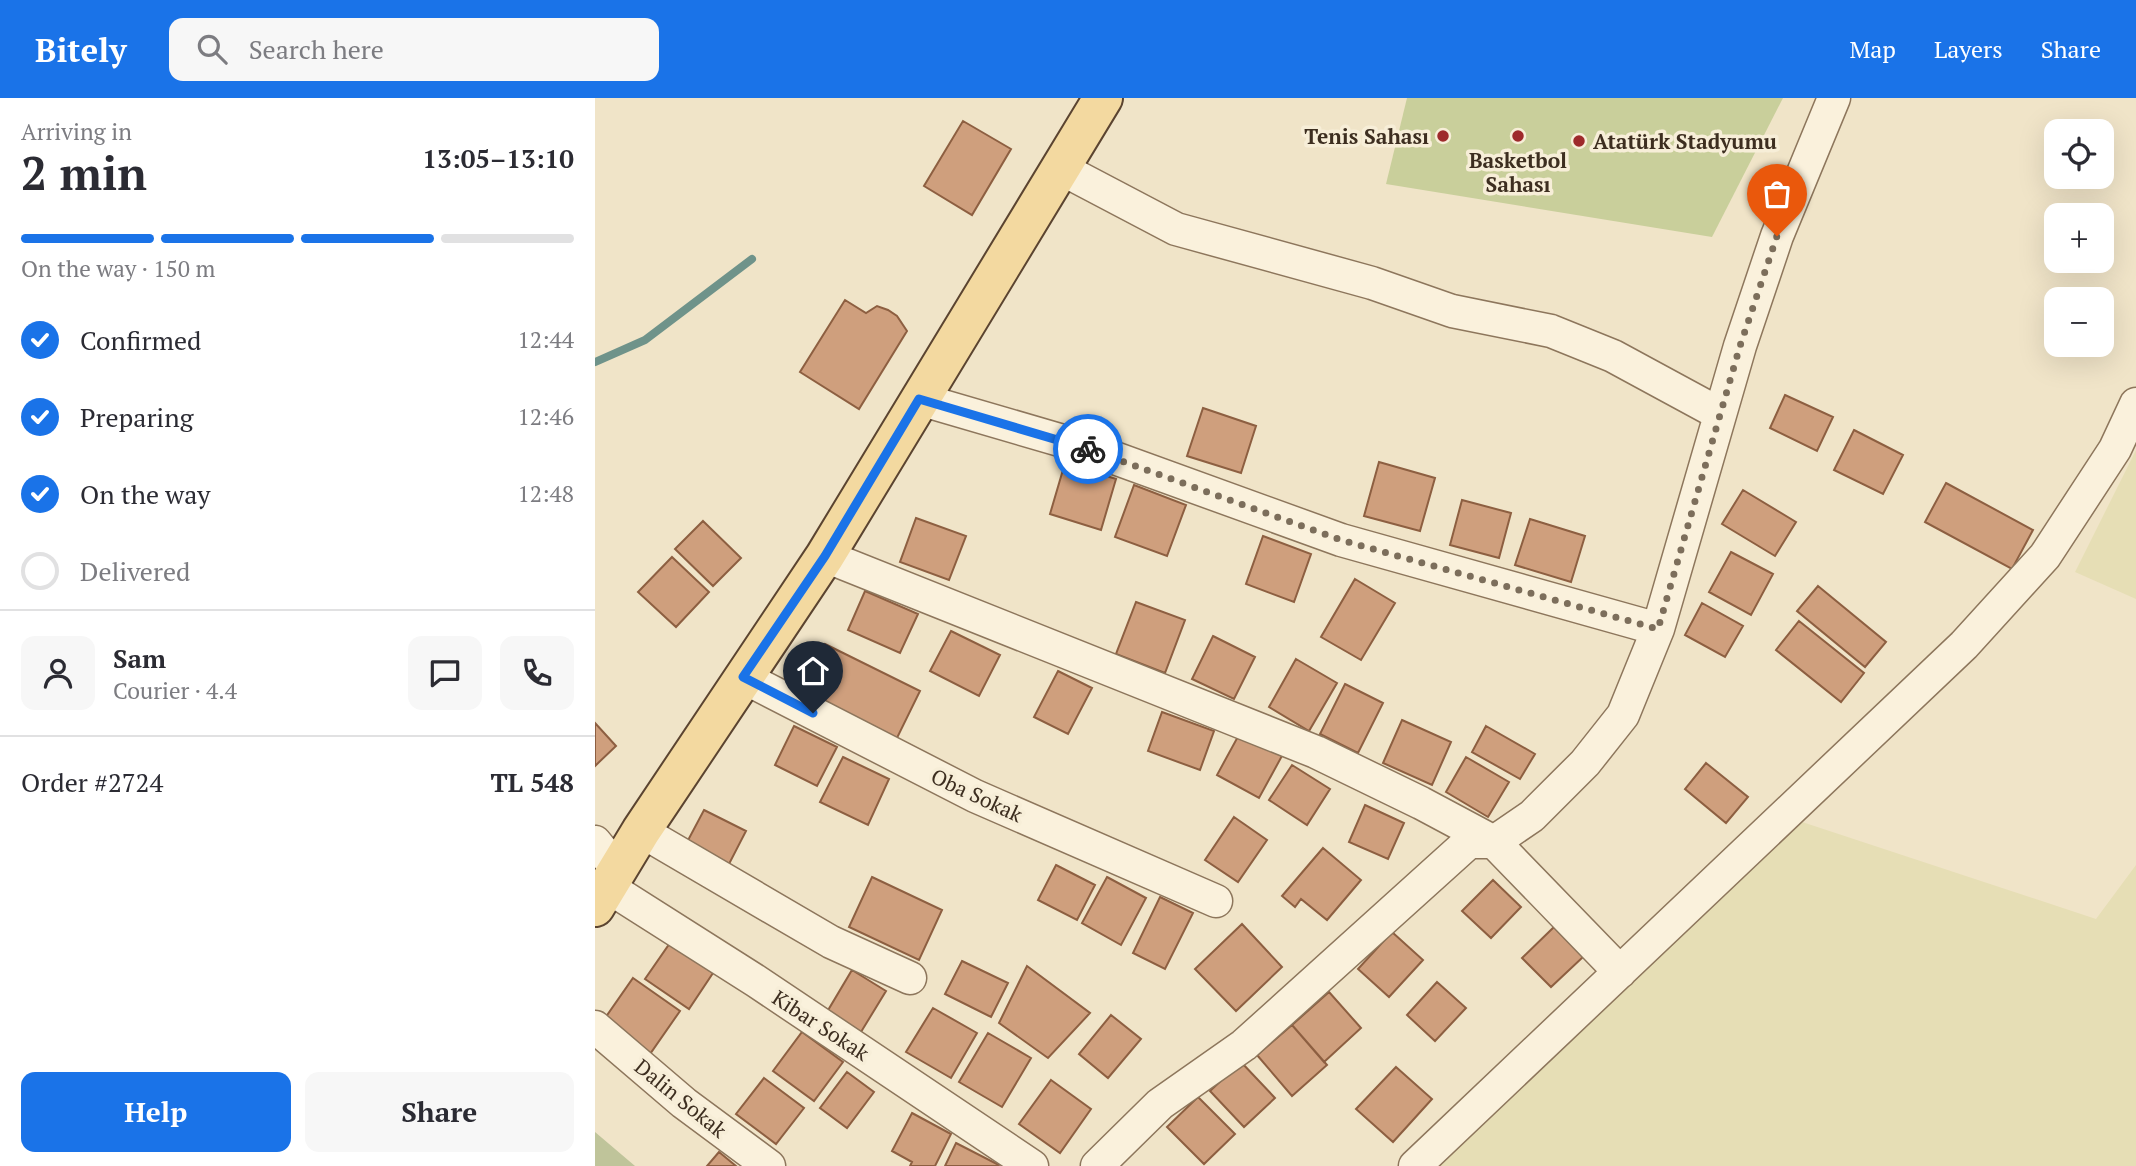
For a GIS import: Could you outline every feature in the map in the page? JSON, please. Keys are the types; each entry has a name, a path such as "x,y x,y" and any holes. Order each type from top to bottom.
{"main road":[{"path":"604,877 641,831 825,556 1103,98"}],"street":[{"path":"1097,1166 1160,1104 1244,1045 1469,842 1494,842 1532,816 1585,763 1623,715 1658,629 1720,414 1777,236 1834,98"},
{"path":"1060,168 1176,229 1372,283 1452,311 1552,331 1613,356 1720,414"},
{"path":"919,399 1087,448 1341,540 1658,629"},
{"path":"1415,1166 1973,635 2045,556 2116,449 2136,404"},
{"path":"825,556 1316,752 1494,842 1620,972"},
{"name":"Oba Sokak","path":"743,677 975,796 1216,901"},
{"path":"641,831 831,942 910,978"},
{"name":"Kibar Sokak","path":"604,877 1032,1166"},
{"name":"Dalin Sokak","path":"595,1027 684,1102 769,1166"}],"shaded area":[{"path":"2136,450 2136,599 2075,572"},
{"path":"1784,816 2096,919 2136,865 2136,1166 1415,1166"}],"green space":[{"name":"Atatürk Stadyumu","path":"1407,98 1783,98 1712,237 1386,184"},
{"path":"595,1132 635,1166 595,1166"}],"building":[{"path":"963,121 1011,149 972,215 924,186"},
{"path":"845,300 866,313 877,306 888,310 897,316 907,331 859,409 800,372"},
{"path":"1785,395 1833,417 1817,451 1770,428"},
{"path":"1203,408 1256,426 1241,473 1187,456"},
{"path":"1854,430 1903,455 1883,494 1834,470"},
{"path":"1379,462 1435,478 1420,531 1364,516"},
{"path":"1065,463 1116,479 1101,530 1050,514"},
{"path":"1946,483 2033,530 2012,569 1925,522"},
{"path":"1134,485 1186,505 1167,556 1115,537"},
{"path":"1743,490 1796,522 1775,556 1722,524"},
{"path":"1462,500 1511,513 1499,558 1450,545"},
{"path":"916,518 966,536 949,580 900,562"},
{"path":"1530,519 1585,536 1571,582 1515,565"},
{"path":"703,521 741,558 713,586 675,549"},
{"path":"1263,536 1311,554 1294,602 1246,584"},
{"path":"1731,552 1773,574 1751,615 1709,592"},
{"path":"672,557 709,592 676,627 638,592"},
{"path":"1355,579 1395,603 1361,660 1321,637"},
{"path":"1818,586 1886,642 1865,667 1797,611"},
{"path":"865,591 918,614 900,653 848,630"},
{"path":"1136,602 1185,620 1165,673 1116,654"},
{"path":"1702,603 1743,626 1725,657 1685,635"},
{"path":"1799,621 1864,673 1841,702 1776,650"},
{"path":"951,631 1000,655 979,696 930,671"},
{"path":"1213,636 1255,657 1234,699 1192,679"},
{"path":"825,644 920,691 896,740 801,692"},
{"path":"1296,659 1337,683 1309,731 1269,707"},
{"path":"1058,671 1092,688 1068,734 1034,717"},
{"path":"1345,684 1383,703 1358,753 1320,734"},
{"path":"1162,712 1214,731 1200,770 1148,751"},
{"path":"1402,720 1451,742 1432,785 1383,763"},
{"path":"595,723 616,746 595,766"},
{"path":"794,726 837,747 817,786 775,765"},
{"path":"1486,726 1535,754 1520,779 1472,752"},
{"path":"1241,731 1283,754 1259,798 1217,775"},
{"path":"843,757 889,779 868,825 820,802"},
{"path":"1466,757 1509,782 1488,817 1446,792"},
{"path":"1706,763 1748,797 1726,823 1685,789"},
{"path":"1292,765 1330,789 1307,825 1269,800"},
{"path":"1365,805 1404,823 1388,859 1349,842"},
{"path":"704,810 746,831 728,866 686,844"},
{"path":"1234,817 1267,840 1238,882 1205,860"},
{"path":"1323,848 1361,880 1327,920 1301,899 1295,907 1282,896"},
{"path":"1056,865 1095,885 1077,920 1038,900"},
{"path":"872,877 942,910 919,960 849,927"},
{"path":"1107,877 1146,898 1121,945 1082,923"},
{"path":"1493,880 1521,907 1491,938 1462,911"},
{"path":"1160,897 1193,913 1165,969 1133,953"},
{"path":"1242,924 1282,967 1236,1011 1195,969"},
{"path":"1554,927 1583,957 1551,987 1522,958"},
{"path":"1392,932 1423,960 1389,997 1358,969"},
{"path":"670,943 713,973 689,1009 645,979"},
{"path":"962,961 1008,983 991,1017 945,994"},
{"path":"1027,966 1090,1013 1048,1058 999,1023"},
{"path":"852,970 886,991 861,1032 827,1012"},
{"path":"633,978 680,1011 650,1054 603,1021"},
{"path":"1437,982 1466,1008 1435,1041 1407,1015"},
{"path":"1329,992 1361,1028 1324,1062 1292,1025"},
{"path":"933,1008 977,1033 951,1078 906,1052"},
{"path":"1111,1015 1141,1039 1108,1078 1079,1054"},
{"path":"1292,1025 1327,1065 1292,1096 1257,1055"},
{"path":"802,1032 843,1062 814,1101 773,1071"},
{"path":"988,1033 1031,1058 1002,1107 959,1082"},
{"path":"1241,1062 1275,1098 1244,1127 1210,1091"},
{"path":"1396,1067 1432,1099 1393,1142 1356,1109"},
{"path":"847,1072 874,1092 847,1128 820,1108"},
{"path":"764,1078 804,1108 776,1144 736,1114"},
{"path":"1051,1080 1091,1109 1060,1153 1019,1124"},
{"path":"1198,1097 1235,1134 1204,1164 1167,1127"},
{"path":"912,1113 951,1134 935,1166 910,1166 912,1162 892,1151"},
{"path":"956,1143 999,1165 945,1166"},
{"path":"719,1152 736,1166 707,1166"}],"waterway":[{"path":"595,362 645,340 752,259"}],"way so far":[{"path":"1088,449 1341,540 1658,629 1740,346 1777,236"}],"place":[{"name":"Tenis Sahası","path":"1443,136"},
{"name":"Basketbol Sahası","path":"1518,136"},
{"name":"Atatürk Stadyumu","path":"1579,141"}],"route":[{"path":"813,713 743,677 825,556 919,399 1088,449"}]}
